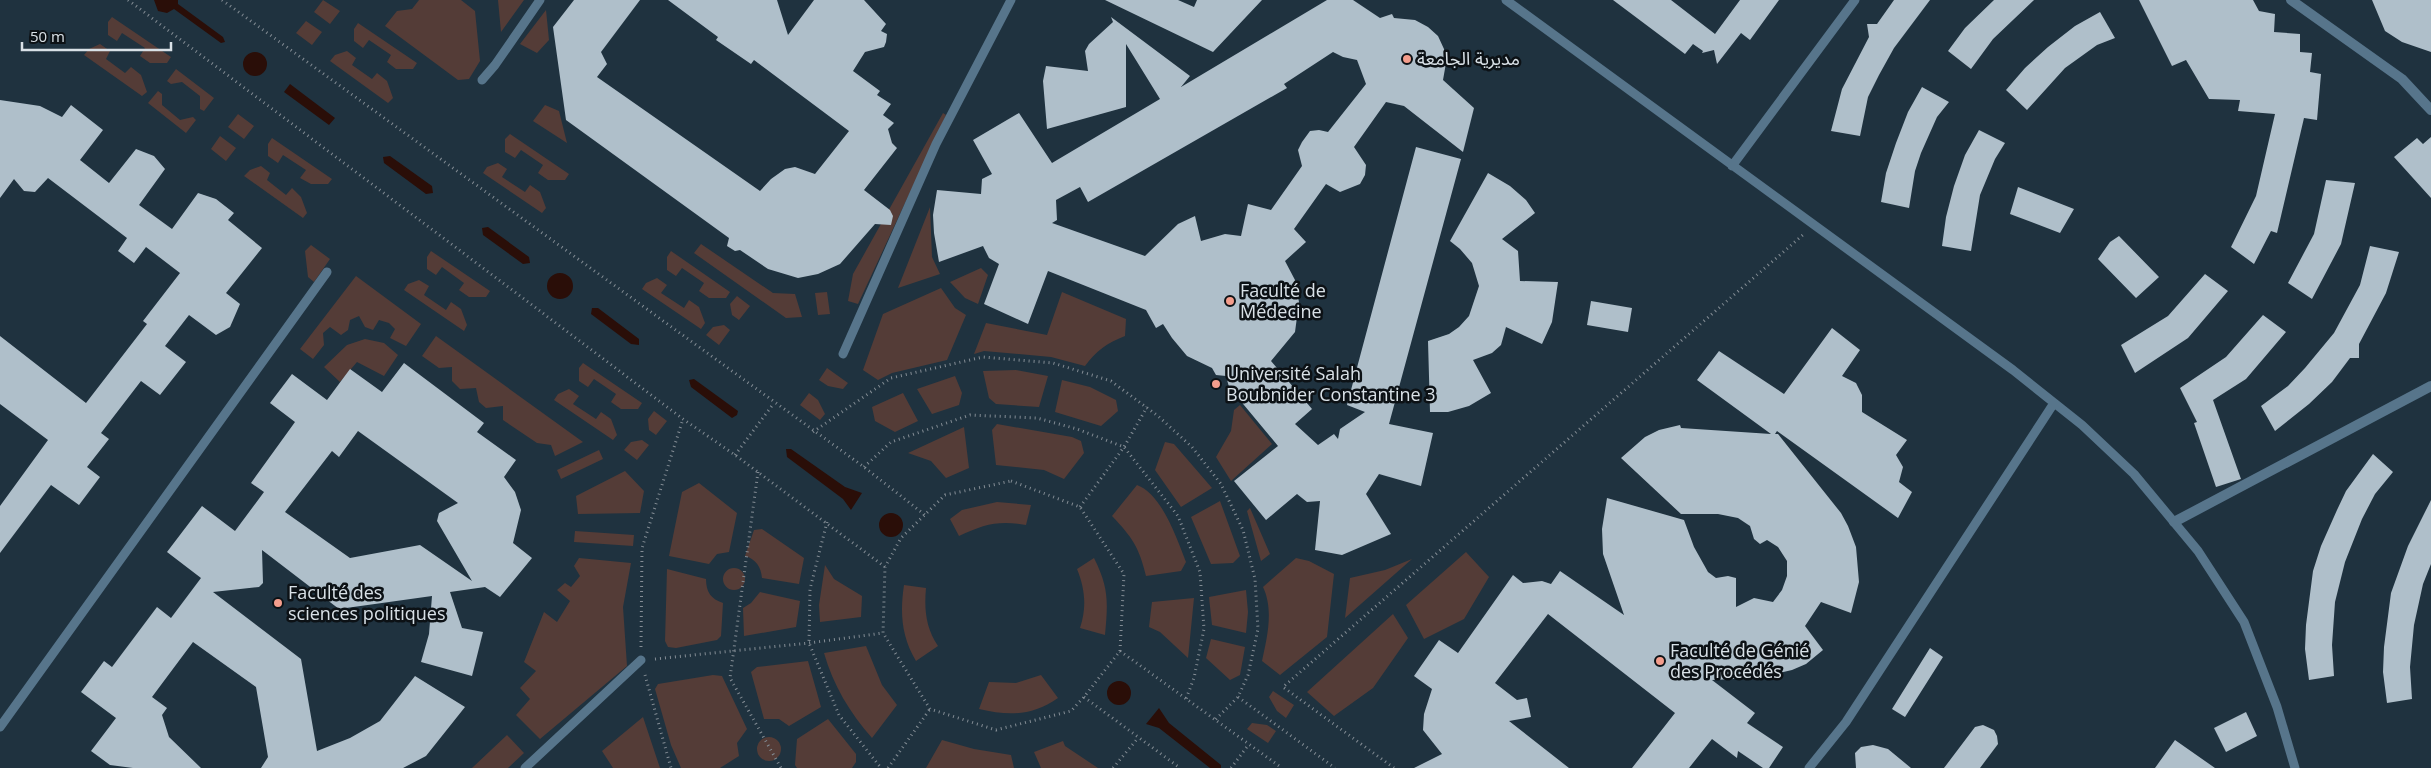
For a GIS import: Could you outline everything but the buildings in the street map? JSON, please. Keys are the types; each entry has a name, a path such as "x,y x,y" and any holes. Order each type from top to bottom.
{"street":[{"path":"2291,0 2402,79 2431,110"},
{"path":"2174,522 2431,386"}],"lane":[{"path":"482,80 495,65 540,0"},
{"path":"843,354 936,144 1011,0"},
{"path":"1506,0 2013,370 2082,425 2134,474 2198,551 2244,622 2278,707 2295,768"},
{"path":"1732,166 1855,0"},
{"path":"0,726 327,272"},
{"path":"1809,768 1846,722 2054,403"},
{"path":"525,768 641,660"}],"path":[{"path":"128,0 683,419 735,454 885,567"},
{"path":"222,0 813,432 864,467 925,514"},
{"path":"1394,768 1283,687 1814,225"},
{"path":"813,432 891,378 983,357 1053,363 1111,381 1192,446 1221,484 1244,530 1255,579 1258,629 1248,675 1238,697 1215,720"},
{"path":"735,454 774,403"},
{"path":"1080,507 1124,446 1147,408"},
{"path":"864,467 891,442 970,415 1037,418 1077,429 1124,446 1178,516 1200,572 1204,629 1194,678 1186,699"},
{"path":"671,768 641,660 642,548 683,419"},
{"path":"758,472 732,650 730,678 781,768"},
{"path":"1011,480 1080,507 1124,574 1120,651 1084,697 1071,710 996,730 930,709 883,633 885,567 901,538 945,495 1011,480"},
{"path":"827,522 810,589 809,643 839,715 881,768"},
{"path":"641,660 809,643 883,633"},
{"path":"1120,651 1282,768"},
{"path":"1084,697 1180,768"},
{"path":"1238,697 1335,768"},
{"path":"888,768 930,709"},
{"path":"1114,768 1138,738"},
{"path":"1231,768 1250,744"}],"shaded area":[{"name":"Université Salah Boubnider Constantine 3","path":"0,0 2431,0 2431,768 0,768"},
{"path":"154,0 178,0 178,4 223,37 225,42 221,43 174,9 167,13 158,11"},
{"path":"323,0 340,11 330,24 314,12"},
{"path":"419,0 461,0 475,11 480,61 469,79 458,80 385,26 397,11 412,9"},
{"path":"498,0 524,0 501,32"},
{"path":"546,10 549,40 537,53 520,44"},
{"path":"112,17 171,57 167,63 150,63 140,56 145,48 122,33 117,41 108,35 108,22"},
{"path":"306,21 322,32 312,45 296,33"},
{"path":"358,23 417,63 413,69 396,69 387,62 391,55 369,40 363,48 354,41 354,29"},
{"path":"100,44 110,51 106,59 125,73 131,67 141,75 147,92 142,96 84,55 89,49"},
{"path":"347,51 356,58 352,65 372,79 377,73 387,81 393,98 388,103 330,61 335,55"},
{"path":"255,52 264,55 267,64 264,73 255,76 246,73 243,64 246,55"},
{"path":"176,69 214,98 204,111 200,109 200,96 182,82 171,84 167,81"},
{"path":"290,84 335,118 329,125 284,92"},
{"path":"158,91 162,94 162,105 180,120 193,117 196,120 186,133 148,103"},
{"path":"545,105 559,111 567,143 533,121"},
{"path":"943,113 946,115 858,304 848,301 853,274"},
{"path":"238,114 254,126 244,139 228,127"},
{"path":"510,134 569,174 565,180 548,180 538,173 543,165 521,150 515,158 505,152 505,139"},
{"path":"220,136 236,148 226,161 211,149"},
{"path":"272,138 332,179 328,184 311,184 300,178 306,170 283,155 278,163 268,156 268,144"},
{"path":"390,156 432,186 433,193 426,194 384,163 383,157"},
{"path":"498,163 507,169 502,177 525,192 530,185 540,192 546,208 542,213 483,173 487,167"},
{"path":"261,166 270,173 267,180 286,195 292,188 301,197 307,213 303,218 244,176 250,170"},
{"path":"930,207 932,257 940,274 898,288"},
{"path":"488,227 529,257 530,263 523,264 483,235 482,228"},
{"path":"701,244 773,293 795,294 802,317 786,318 694,253"},
{"path":"311,245 330,259 314,282 308,277 305,251"},
{"path":"431,251 490,291 486,297 469,297 459,290 464,283 442,267 436,275 427,269 427,257"},
{"path":"671,251 730,292 726,298 709,298 699,291 704,283 682,268 676,276 667,270 667,257"},
{"path":"981,268 988,275 978,304 965,298 950,282"},
{"path":"560,273 569,277 573,286 569,295 560,299 551,295 547,286 551,277"},
{"path":"356,276 421,324 406,346 390,338 395,329 389,323 379,320 373,330 365,327 359,316 350,320 348,330 341,335 330,327 323,333 324,345 313,359 300,349"},
{"path":"657,278 667,285 661,293 684,308 689,300 699,307 705,323 701,329 642,289 646,283"},
{"path":"419,280 429,286 424,295 446,310 451,302 461,309 467,325 464,331 404,290 408,284"},
{"path":"941,288 955,308 966,315 947,360 892,373 878,380 863,370 883,314"},
{"path":"827,292 830,314 818,315 815,293"},
{"path":"1062,292 1126,319 1125,336 1102,348 1085,366 1051,357 984,351 974,354 986,323 1047,335"},
{"path":"737,296 750,306 739,320 732,315 730,304"},
{"path":"592,308 598,308 639,339 639,345 631,344 591,314"},
{"path":"724,325 730,330 719,345 706,335 713,327"},
{"path":"436,336 583,442 555,456 551,445 537,443 503,420 503,406 486,408 479,402 476,388 460,389 452,381 452,367 439,368 422,356"},
{"path":"365,339 384,343 398,355 384,376 357,362 340,382 324,367 347,345"},
{"path":"583,363 642,403 638,409 621,409 611,402 616,394 594,379 588,387 579,381 579,368"},
{"path":"827,368 848,383 843,389 828,386 819,380"},
{"path":"1016,370 1048,376 1039,407 996,404 989,398 983,371"},
{"path":"955,376 962,393 959,405 932,414 917,389"},
{"path":"694,379 738,411 737,415 732,418 691,387 689,380"},
{"path":"1062,380 1090,387 1116,400 1118,411 1101,426 1055,412"},
{"path":"569,389 579,396 573,404 596,419 601,412 611,419 617,435 613,440 554,400 558,394"},
{"path":"809,393 818,400 825,414 820,420 800,405"},
{"path":"903,393 918,421 895,432 875,421 872,407"},
{"path":"1240,405 1272,444 1231,481 1216,457 1231,431 1234,410"},
{"path":"654,411 667,421 656,435 649,430 648,419"},
{"path":"997,424 1072,437 1081,441 1084,453 1064,479 1044,470 996,465 992,430"},
{"path":"964,427 969,468 946,478 931,461 908,453"},
{"path":"642,440 649,445 637,460 624,450 631,442"},
{"path":"1165,442 1174,444 1212,488 1181,507 1155,470"},
{"path":"786,449 791,449 845,487 862,493 851,510 843,499 787,457"},
{"path":"599,450 603,459 561,479 557,470"},
{"path":"625,471 644,491 640,513 578,514 576,496"},
{"path":"699,483 737,513 729,552 717,554 709,564 669,556 682,492"},
{"path":"1137,485 1154,498 1168,518 1186,562 1181,571 1146,576 1141,557 1134,543 1112,516"},
{"path":"1220,501 1240,556 1233,563 1211,564 1191,517"},
{"path":"997,502 1031,505 1026,525 992,524 959,536 950,519 962,510"},
{"path":"1250,508 1270,554 1261,561 1247,511"},
{"path":"891,513 896,514 902,520 902,530 896,536 891,537 886,536 880,530 879,525 880,520 886,514"},
{"path":"762,529 804,558 799,584 762,578 757,564 745,556 754,530"},
{"path":"575,531 634,535 633,546 574,542"},
{"path":"1466,552 1489,577 1464,619 1424,639 1406,605"},
{"path":"579,558 631,563 623,607 627,666 540,739 516,715 530,699 520,688 536,671 524,662 544,612 557,622 570,601 557,590 565,583 571,587 580,576 574,566"},
{"path":"1094,558 1105,587 1107,613 1105,635 1080,628 1084,613 1084,598 1077,569"},
{"path":"1296,558 1309,561 1334,574 1327,637 1280,675 1262,661 1269,614 1263,587"},
{"path":"1412,559 1345,618 1350,578 1385,570"},
{"path":"825,565 834,579 862,596 861,617 820,622 819,605"},
{"path":"730,568 738,568 745,575 745,583 738,590 730,590 723,583 723,575"},
{"path":"667,569 706,579 710,594 723,603 721,636 717,640 676,648 668,647 665,641"},
{"path":"904,585 926,588 925,604 927,618 938,646 916,661 907,642 903,624"},
{"path":"1246,590 1248,612 1246,633 1212,625 1209,597"},
{"path":"760,592 800,601 796,627 744,636 743,608 751,603"},
{"path":"1194,598 1188,658 1160,632 1149,627 1152,602"},
{"path":"1393,614 1408,638 1373,688 1334,716 1307,692"},
{"path":"1211,639 1245,647 1240,675 1230,680 1206,658"},
{"path":"866,646 882,685 897,705 872,738 856,719 843,698 832,676 824,653"},
{"path":"808,661 821,707 789,726 779,719 764,719 751,672 757,667"},
{"path":"713,675 722,676 747,729 737,743 739,756 720,768 681,768 671,745 655,689 658,684"},
{"path":"1041,675 1058,698 1048,704 1020,713 1000,713 979,709 989,682 1016,683"},
{"path":"1119,681 1124,682 1130,688 1130,698 1124,704 1119,705 1114,704 1108,698 1107,693 1108,688 1114,682"},
{"path":"1273,691 1294,705 1286,718 1277,711 1269,697"},
{"path":"1159,708 1169,723 1221,765 1221,768 1210,768 1159,728 1146,724"},
{"path":"643,717 660,768 613,768 602,751"},
{"path":"828,719 856,754 856,762 852,768 797,768 795,765 797,739"},
{"path":"1252,723 1267,725 1276,731 1268,743 1247,729"},
{"path":"507,735 524,753 508,768 472,768"},
{"path":"769,737 774,738 780,744 780,754 774,760 769,761 764,760 758,754 757,749 758,744 764,738"},
{"path":"942,740 974,749 1011,755 1014,768 926,768"},
{"path":"1063,741 1065,746 1098,768 1041,768 1034,752"}],"place":[{"name":"مديرية الجامعة","path":"1407,59"},
{"name":"Faculté de Médecine","path":"1230,301"},
{"name":"Université Salah Boubnider Constantine 3","path":"1216,384"},
{"name":"Faculté des sciences politiques","path":"278,603"},
{"name":"Faculté de Génié des Procédés","path":"1660,661"}]}
